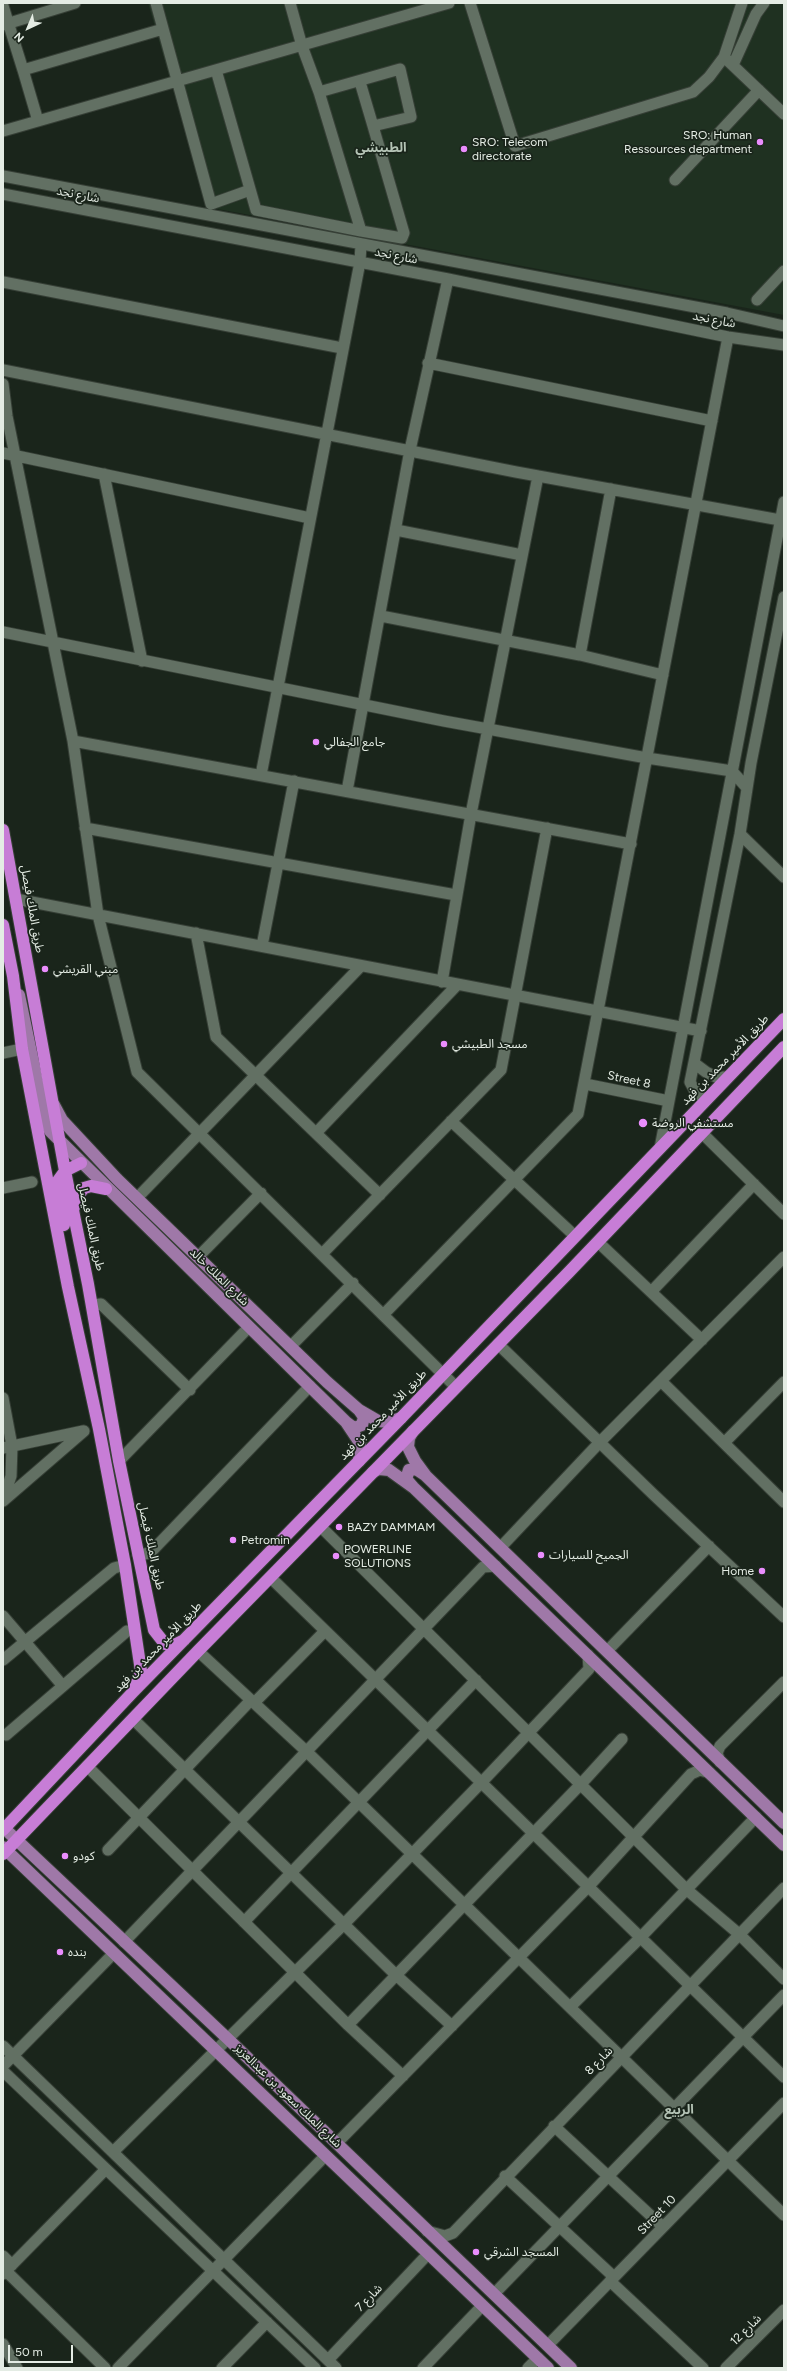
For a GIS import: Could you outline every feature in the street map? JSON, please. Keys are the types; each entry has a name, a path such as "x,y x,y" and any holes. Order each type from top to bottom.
{"highway":[{"name":"طريق الملك فيصل","path":"3,830 65,1171 92,1305 119,1461 154,1630"},
{"path":"3,926 13,976 22,1049 68,1287 99,1429 124,1565 132,1632 141,1671 133,1692"},
{"name":"طريق الأمير محمد بن فهد","path":"3,1829 133,1692 401,1418 784,1019"},
{"path":"4,1850 16,1840 134,1719 198,1650 271,1578 598,1242 784,1047"},
{"path":"81,1163 65,1171 59,1178 57,1187 75,1280 86,1364"},
{"path":"73,1211 78,1195 84,1188 91,1186 106,1189"},
{"path":"132,1632 141,1639 147,1640 153,1635 154,1630"},
{"path":"154,1630 162,1642 170,1645 178,1644 189,1636"}],"main road":[{"name":"شارع الملك خالد","path":"13,976 24,1011 45,1119 50,1131 106,1189 250,1327 346,1422 360,1443 359,1461"},
{"name":"شارع الملك خالد","path":"53,1104 62,1120 133,1194 359,1410 381,1422 390,1422 401,1418"},
{"path":"81,1163 89,1161 96,1164 113,1180 133,1194"},
{"path":"346,1422 354,1428 362,1425 364,1417 359,1410"},
{"path":"413,1431 408,1438 408,1447 414,1461 426,1476 784,1823"},
{"path":"373,1472 380,1469 389,1470 414,1488"},
{"path":"426,1476 416,1469 412,1469 407,1473 407,1482 496,1566 784,1845"},
{"name":"شارع الملك سعود بن عبدالعزيز","path":"3,1829 228,2039 571,2368"},
{"name":"شارع الملك سعود بن عبدالعزيز","path":"4,1850 548,2368"}],"street":[{"path":"5,24 74,3"},
{"path":"156,3 211,204 250,190"},
{"path":"290,3 302,46 319,92 362,231"},
{"path":"3,131 450,3"},
{"path":"470,3 515,146 693,92 709,78 724,57 742,3"},
{"path":"733,65 756,14 764,3"},
{"path":"3,6 5,24 23,70 38,121"},
{"path":"23,70 163,29"},
{"path":"724,57 784,114"},
{"path":"319,92 360,82 400,69 412,117 373,126"},
{"path":"216,70 256,210 402,238 404,233 360,82"},
{"path":"674,180 759,90"},
{"name":"شارع نجد","path":"3,176 784,326"},
{"name":"شارع نجد","path":"3,194 448,279 728,337 784,345"},
{"path":"261,775 342,348 360,262 361,244"},
{"path":"757,300 784,271"},
{"path":"347,791 362,705 381,616 410,450 428,363 448,279"},
{"path":"3,282 342,348"},
{"path":"384,1314 578,1114 600,1012 728,337"},
{"path":"428,363 712,421"},
{"path":"3,370 538,476 780,520"},
{"path":"3,384 15,455 72,741 98,914 137,1072 323,1253 456,1387"},
{"path":"3,453 310,518"},
{"path":"104,474 142,661"},
{"path":"442,982 456,895 504,640 538,476"},
{"path":"580,655 611,489"},
{"path":"660,1148 784,502"},
{"path":"396,530 522,555"},
{"path":"706,1099 696,1092 690,1082 740,834 747,788 784,602"},
{"path":"381,616 580,655 663,675"},
{"path":"3,632 278,689 647,758 732,771 747,788"},
{"path":"72,741 631,844"},
{"path":"262,946 294,782"},
{"path":"85,828 456,895"},
{"path":"323,1253 501,1070 547,828"},
{"path":"740,834 784,877"},
{"path":"16,899 683,1029 701,1031"},
{"path":"196,933 216,1037 380,1195"},
{"path":"133,1194 200,1132 361,966"},
{"path":"316,1133 457,985"},
{"path":"3,1053 22,1049"},
{"path":"694,1063 716,1077 728,1078"},
{"name":"Street 8","path":"585,1084 669,1101"},
{"path":"451,1121 576,1236"},
{"path":"702,1133 784,1214"},
{"path":"3,1188 32,1182"},
{"path":"651,1292 754,1184"},
{"path":"198,1257 261,1193"},
{"path":"598,1242 702,1340"},
{"path":"500,1548 600,1442 784,1256"},
{"path":"291,1346 353,1283"},
{"path":"92,1305 101,1304 190,1390"},
{"path":"119,1461 250,1327"},
{"path":"498,1344 654,1495 784,1617"},
{"path":"661,1382 784,1502"},
{"path":"724,1443 784,1382"},
{"path":"138,1555 150,1553 310,1386"},
{"path":"3,1398 11,1476 3,1501"},
{"path":"7,1447 99,1429"},
{"path":"3,1501 84,1431"},
{"path":"320,1526 424,1627 528,1733 686,1889 739,1934 784,1979"},
{"path":"607,1651 709,1546"},
{"path":"3,1660 114,1568 124,1565"},
{"path":"124,1942 193,1872 424,1627 484,1567 496,1566"},
{"path":"271,1578 743,2039 784,2077"},
{"path":"3,1616 62,1685"},
{"path":"108,1850 185,1769 325,1631"},
{"path":"6,1735 62,1685 132,1632"},
{"path":"198,1650 306,1751 727,2161 783,2211"},
{"path":"113,2152 344,1924 481,1783 589,1669 588,1655"},
{"path":"244,1922 476,1680"},
{"path":"720,1762 718,1749 784,1682"},
{"path":"134,1719 396,1975 452,2026"},
{"path":"348,2025 463,1904 581,1784 622,1739"},
{"path":"87,1766 348,2025 403,2076"},
{"path":"337,2143 588,1887 691,1774 700,1770 710,1773"},
{"path":"570,2007 640,1938 756,1817"},
{"name":"شارع 8","path":"427,2231 445,2236 453,2233 505,2176 690,1987 784,1888"},
{"path":"3,2066 12,2055 113,1954"},
{"path":"494,2294 743,2039 784,1995"},
{"path":"3,2046 336,2368"},
{"path":"3,2071 315,2368"},
{"name":"Street 10","path":"548,2346 784,2103"},
{"path":"554,2126 662,2228"},
{"path":"118,2368 325,2156"},
{"path":"7,2270 106,2169"},
{"path":"505,2176 560,2227 703,2368"},
{"name":"شارع 7","path":"328,2360 428,2254"},
{"path":"3,2256 7,2270 104,2368"},
{"path":"423,2368 482,2306"},
{"name":"شارع 12","path":"726,2368 784,2310"},
{"path":"222,2368 266,2322"},
{"path":"3,2344 17,2368"},
{"path":"528,2368 538,2358"}],"shaded area":[{"path":"148,3 784,3 784,315 207,207"}],"place":[{"name":"SRO: Human Ressources department","path":"760,142"},
{"name":"SRO: Telecom directorate","path":"464,149"},
{"name":"جامع الجفالي","path":"316,742"},
{"name":"مبني القريشي","path":"45,969"},
{"name":"مسجد الطبيشي","path":"444,1044"},
{"name":"مستشفي الروضة","path":"643,1123"},
{"name":"BAZY DAMMAM","path":"339,1527"},
{"name":"Petromin","path":"233,1540"},
{"name":"الجميح للسيارات","path":"541,1555"},
{"name":"POWERLINE SOLUTIONS","path":"336,1556"},
{"name":"Home","path":"762,1571"},
{"name":"كودو","path":"65,1856"},
{"name":"بنده","path":"60,1952"},
{"name":"المسجد الشرقي","path":"476,2252"}],"district":[{"name":"الطبيشي","path":"381,148"},
{"name":"الربيع","path":"679,2110"}]}
